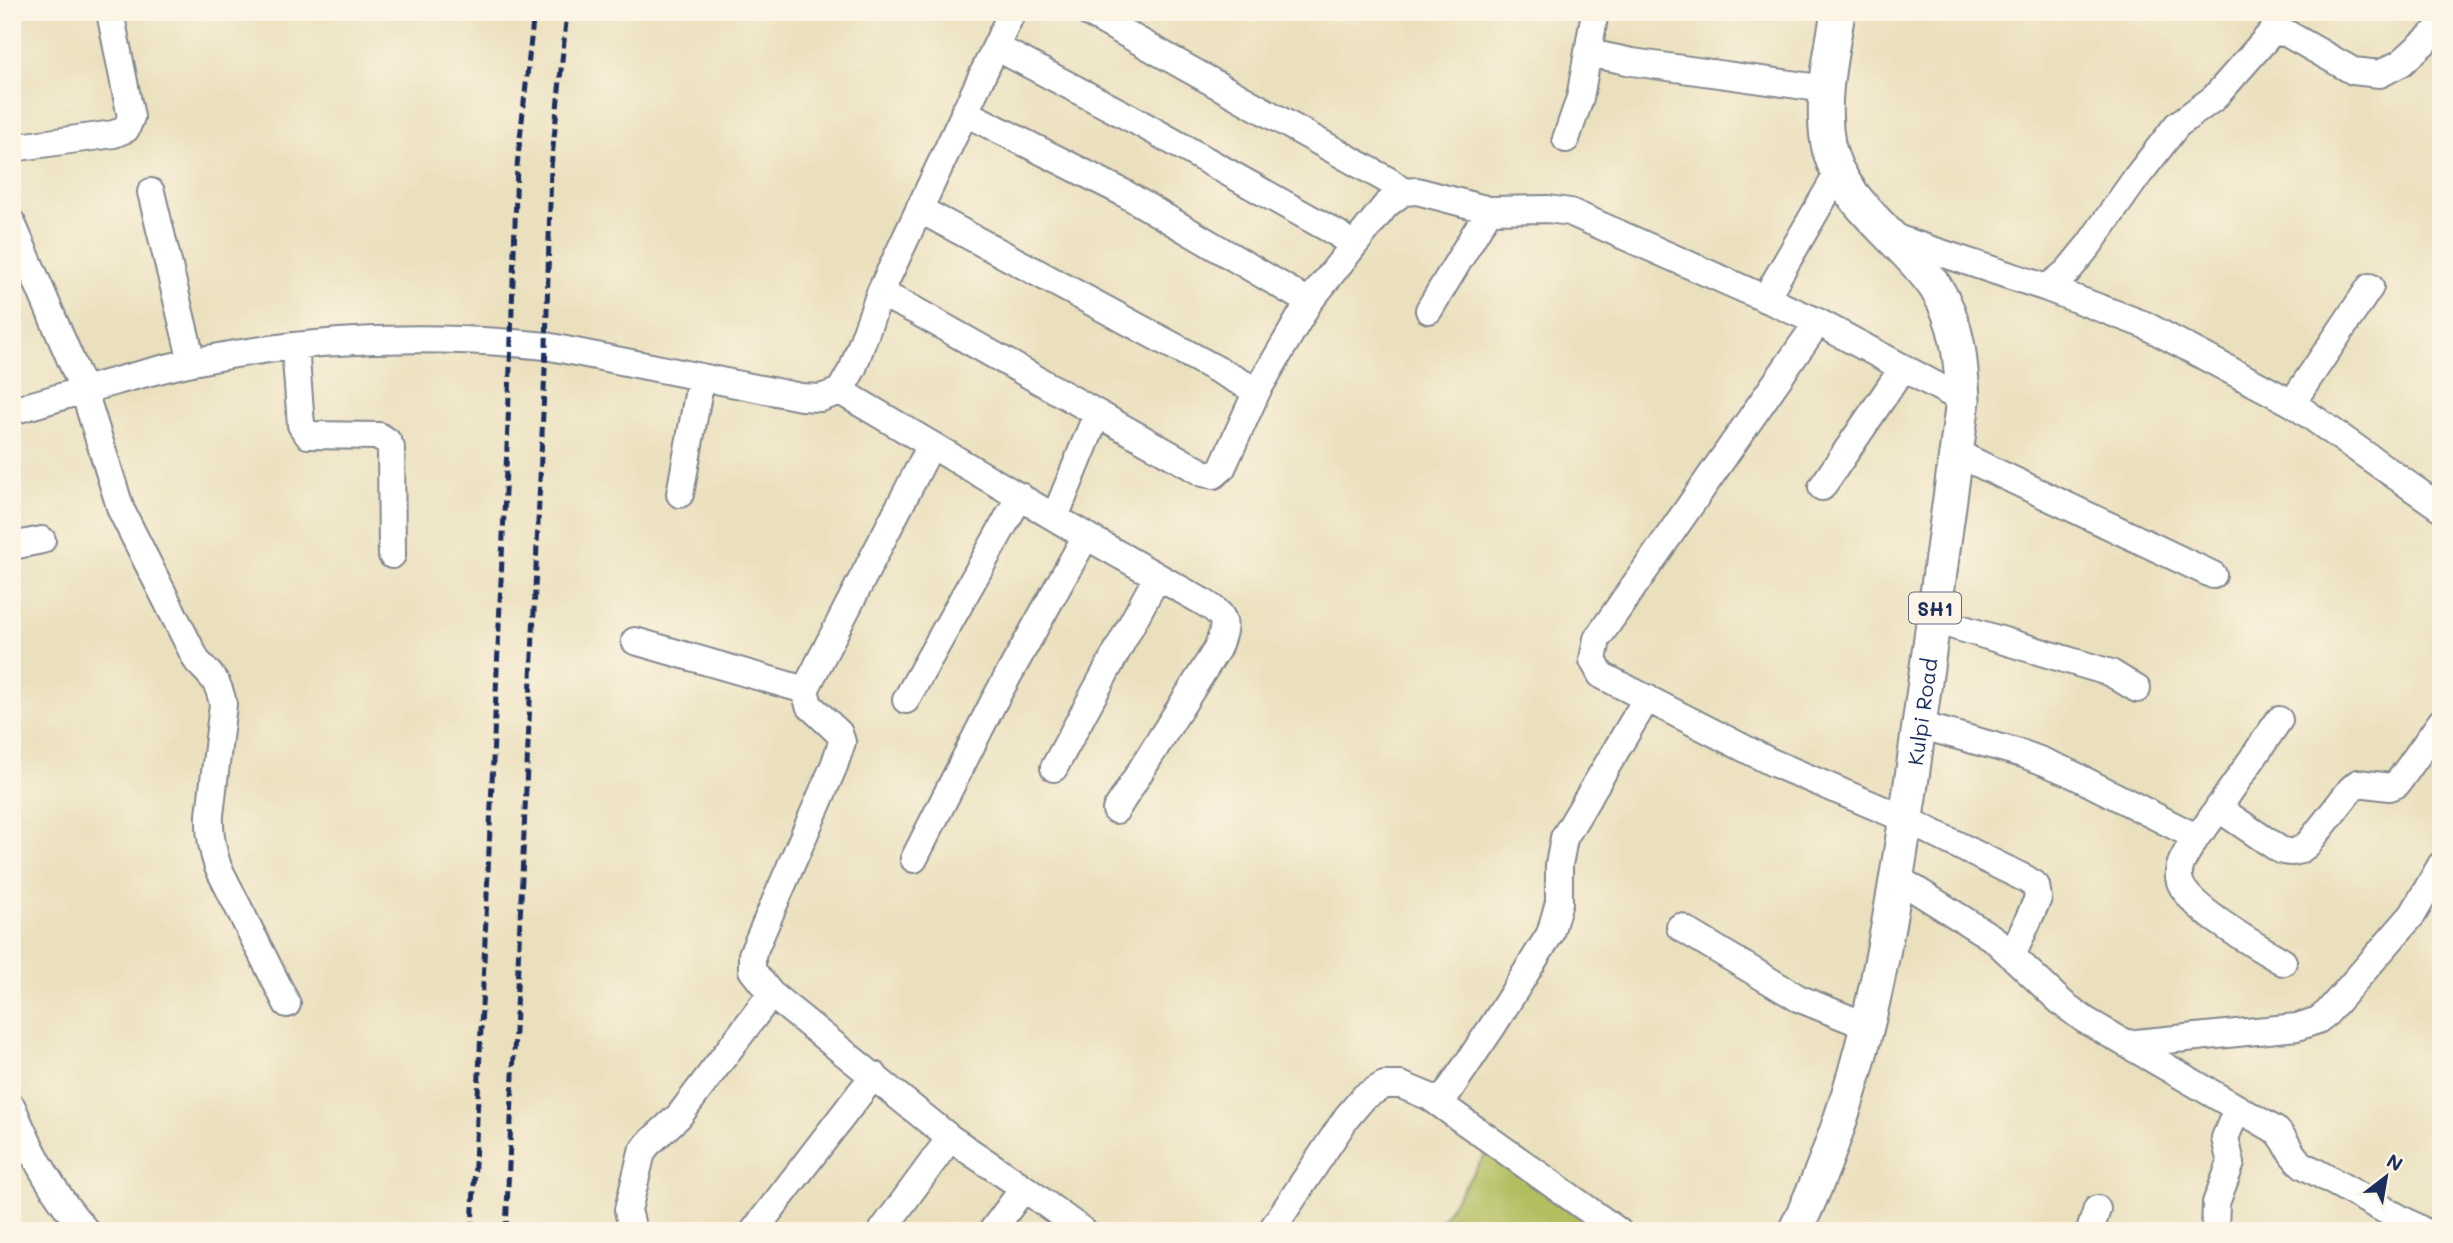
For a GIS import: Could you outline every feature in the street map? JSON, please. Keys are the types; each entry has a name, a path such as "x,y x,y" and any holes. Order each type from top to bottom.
{"main road":[{"name":"Kulpi Road","path":"1795,1231 1838,1132 1867,1026 1897,878 1963,400 1961,358 1955,331 1936,287 1838,173 1829,147 1826,89 1838,12"}],"street":[{"path":"12,148 114,134 126,129 131,117 110,12"},
{"path":"12,411 192,362 295,346 384,340 511,342 546,346 801,397 821,398 840,391 853,368 880,293 1012,12"},
{"path":"1087,12 1389,181 1403,192"},
{"path":"1566,139 1580,98 1595,12"},
{"path":"2047,288 2067,272 2089,245 2177,125 2214,98 2277,22 2286,33 2353,71 2380,74 2401,63 2441,27"},
{"path":"996,47 1136,121 1338,234 1352,246"},
{"path":"1589,54 1826,89"},
{"path":"964,112 1122,192 1309,302"},
{"path":"1765,299 1838,173"},
{"path":"880,293 1203,473 1214,475 1222,468 1256,391 1309,302 1386,205 1403,192 1417,191 1489,210 1548,209 1570,212 1818,322 1963,400"},
{"path":"151,192 192,362"},
{"path":"919,209 1256,391"},
{"path":"1429,310 1489,210"},
{"path":"12,223 84,391 121,510 197,661 215,680 220,690 223,704 210,815 211,847 218,867 287,1004"},
{"path":"1889,235 2047,288 2145,325 2292,403 2441,508"},
{"path":"2292,403 2370,287"},
{"path":"1818,322 1597,639 1593,660 1601,675 1771,762 1905,820 2036,886 2038,898 2012,956"},
{"path":"295,346 301,425 304,432 308,435 379,436 387,441 391,449 393,555"},
{"path":"1822,487 1903,368"},
{"path":"680,494 701,379"},
{"path":"840,391 1216,610 1224,618 1225,629 1217,649 1116,810"},
{"path":"1055,517 1097,414"},
{"path":"931,445 805,690 808,705 839,733 842,742 752,955 752,970 771,994 950,1138 1083,1231"},
{"path":"1956,453 2213,575"},
{"path":"906,700 1020,496"},
{"path":"914,859 994,701 1086,536"},
{"path":"12,546 42,540"},
{"path":"1054,768 1157,577"},
{"path":"1934,620 2111,673 2126,680 2137,690"},
{"path":"635,641 805,690"},
{"path":"1440,1104 1550,934 1559,902 1559,865 1564,838 1647,698"},
{"path":"2278,720 2199,833 2180,866 2178,875 2181,886 2190,898 2213,917 2283,962"},
{"path":"2218,808 2280,850 2291,853 2301,851 2358,783 2390,787 2397,784 2441,722"},
{"path":"1919,725 2042,761 2182,832 2199,833"},
{"path":"2126,1044 2297,1027 2318,1020 2413,914 2441,865"},
{"path":"1897,878 1994,939 2062,1003 2126,1044 2277,1131 2287,1140 2292,1157 2303,1165 2423,1231"},
{"path":"1681,927 1798,998 1867,1026"},
{"path":"632,1231 628,1210 642,1152 679,1116 771,994"},
{"path":"754,1231 874,1075"},
{"path":"1275,1229 1347,1117 1364,1097 1384,1086 1401,1085 1430,1097 1618,1231"},
{"path":"12,1107 26,1141 51,1186 86,1231"},
{"path":"2215,1231 2216,1203 2231,1163 2225,1138 2237,1109"},
{"path":"882,1231 950,1138"},
{"path":"992,1231 1024,1188"}],"green space":[{"path":"1493,1144 1612,1231 1434,1231"}],"railway":[{"path":"472,1231 517,166 534,12"},
{"path":"506,1231 546,346 551,167 567,12"}]}
